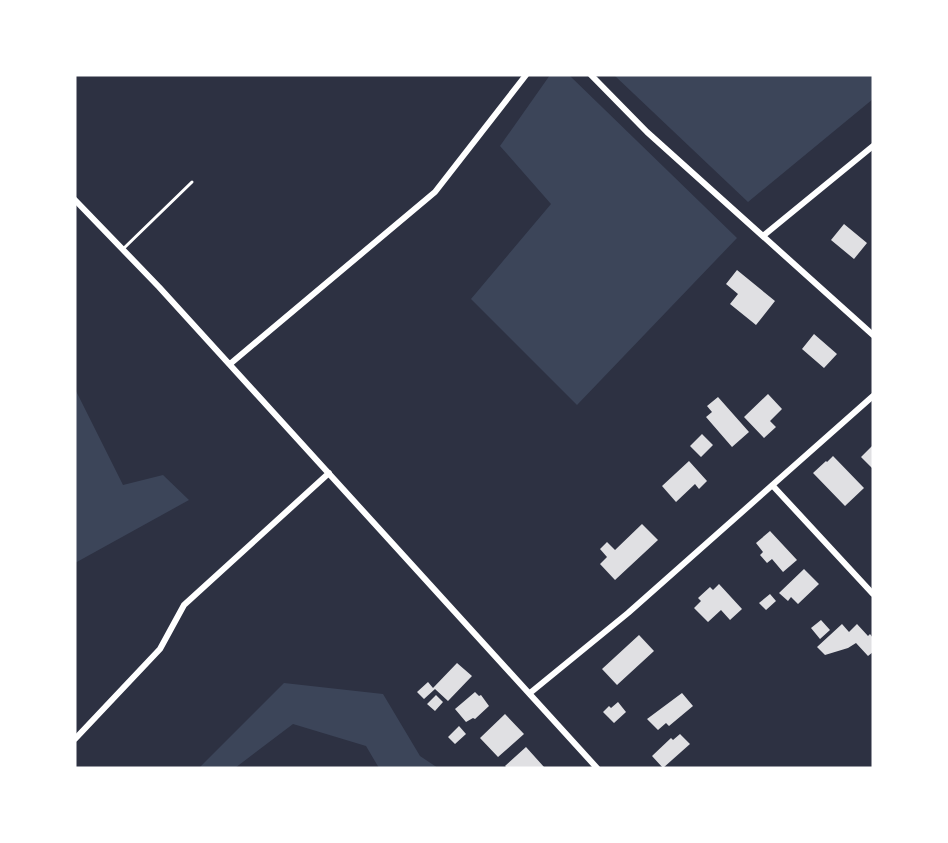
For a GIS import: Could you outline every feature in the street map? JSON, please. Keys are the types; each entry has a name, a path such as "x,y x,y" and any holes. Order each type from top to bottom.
{"street":[{"path":"230,364 435,192 526,75"},
{"path":"591,75 647,132 873,335"},
{"path":"763,236 873,146"},
{"path":"75,200 230,364 597,768"},
{"path":"530,693 628,613 873,396"},
{"path":"75,740 160,649 184,605 329,473"},
{"path":"773,486 873,594"}],"lane":[{"path":"123,249 192,182"}],"shaded area":[{"path":"550,75 569,75 737,238 577,405 471,299 551,204 500,146"},
{"path":"614,75 873,75 873,99 748,202"},
{"path":"75,389 123,485 163,475 189,500 75,563"},
{"path":"284,683 383,694 420,756 438,768 379,768 366,746 293,724 235,768 199,768"}],"building":[{"path":"844,224 867,243 854,259 831,240"},
{"path":"737,270 775,301 756,325 730,304 738,294 726,284"},
{"path":"814,334 837,354 824,368 802,349"},
{"path":"768,394 782,409 770,421 776,427 764,438 744,417"},
{"path":"718,397 749,432 732,447 706,417 712,412 707,406"},
{"path":"702,434 713,445 701,457 690,446"},
{"path":"873,445 873,469 861,457"},
{"path":"833,456 864,488 845,506 813,473"},
{"path":"689,461 707,481 699,489 695,484 676,502 662,486"},
{"path":"642,524 658,540 615,580 600,564 607,557 600,549 607,542 615,550"},
{"path":"770,531 797,560 783,572 772,559 767,563 760,555 763,552 756,543"},
{"path":"804,569 819,584 798,604 791,597 788,601 779,593"},
{"path":"719,584 742,609 730,620 721,610 708,622 694,608 701,601 698,598 710,587 713,590"},
{"path":"770,594 776,601 766,610 759,603"},
{"path":"821,620 830,630 820,639 811,628"},
{"path":"842,624 849,632 857,624 868,636 870,634 873,638 873,652 868,656 856,643 825,655 817,647"},
{"path":"639,635 654,651 617,685 602,669"},
{"path":"457,663 472,676 448,701 435,689 424,699 417,692 428,682 433,688"},
{"path":"475,692 481,695 489,706 475,719 466,722 455,709"},
{"path":"682,693 693,706 669,726 666,723 658,730 647,719"},
{"path":"436,695 443,702 435,711 427,704"},
{"path":"618,702 626,712 614,723 603,712"},
{"path":"505,714 524,734 498,757 480,738"},
{"path":"459,726 466,734 455,744 448,737"},
{"path":"680,734 690,744 663,768 652,756 671,738 673,740"},
{"path":"526,747 544,767 507,768 505,766"}]}
